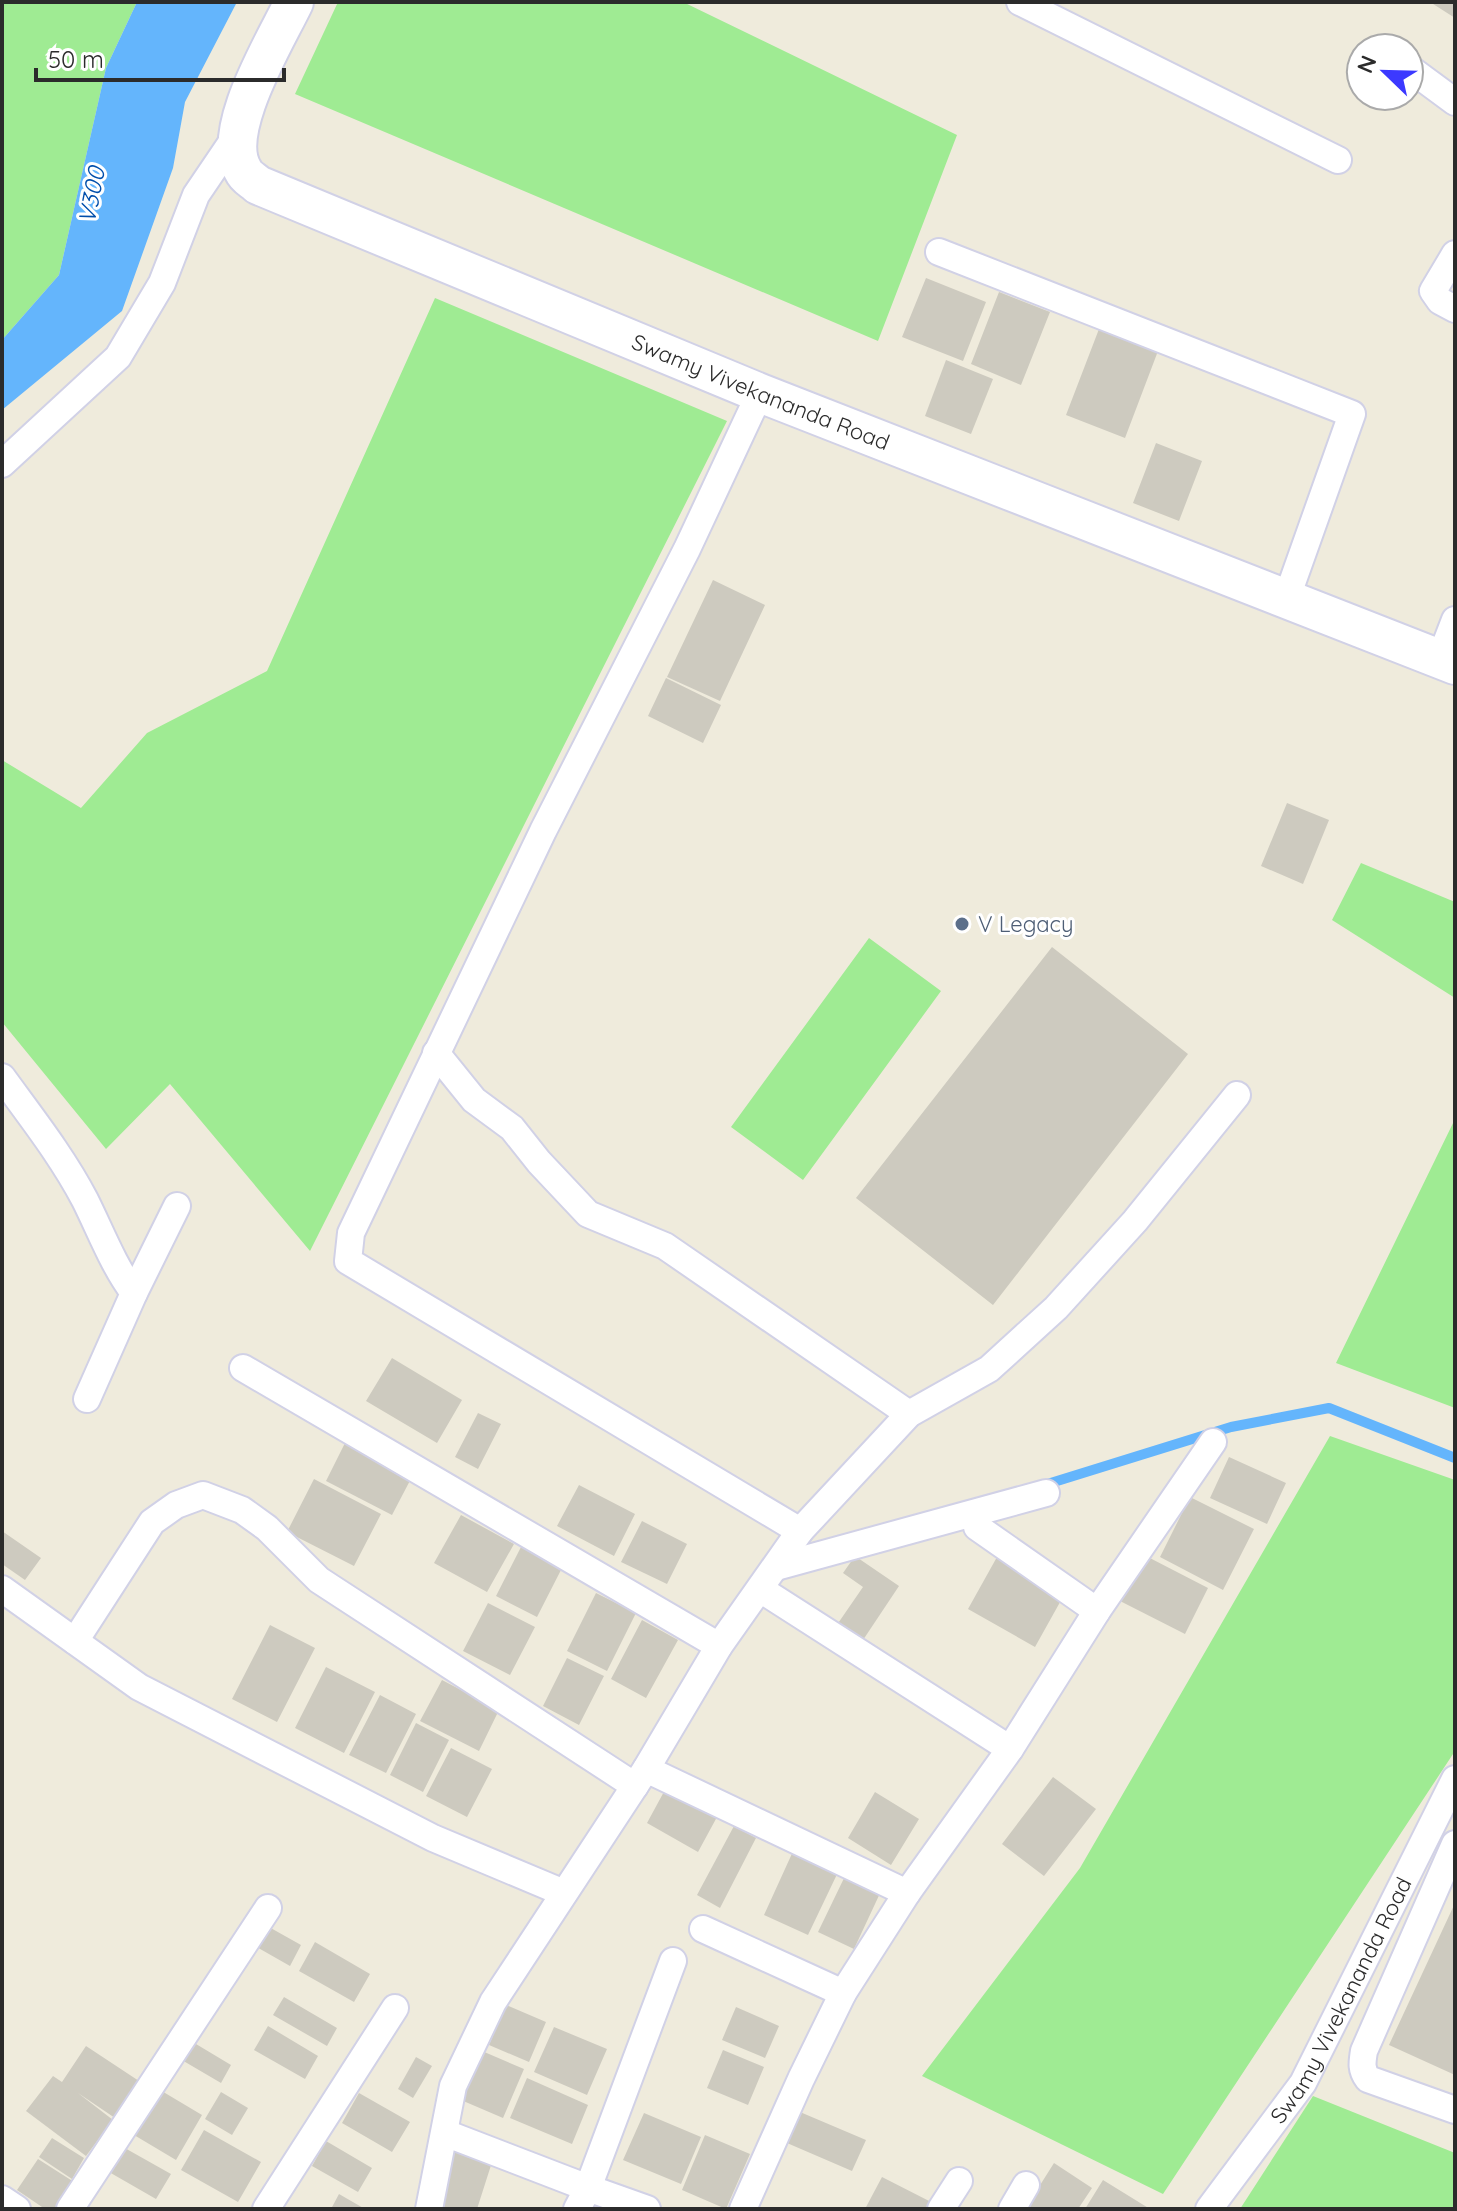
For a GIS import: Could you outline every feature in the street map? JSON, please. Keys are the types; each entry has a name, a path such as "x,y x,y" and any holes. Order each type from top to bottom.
{"street":[{"name":"Swamy Vivekananda Road","path":"294,2 243,111 238,133 238,155 244,173 258,185 760,393 1447,662"},
{"path":"1020,2 1338,160"},
{"path":"1425,80 1455,102"},
{"path":"2,464 118,357 162,283 196,195 238,133"},
{"path":"939,252 1352,414 1286,600"},
{"path":"1455,254 1433,291 1440,301 1455,309"},
{"path":"760,393 687,549 543,831 436,1053 351,1233 348,1261 800,1531"},
{"path":"1447,662 1455,620"},
{"path":"436,1053 474,1100 512,1128 588,1214 665,1246 909,1414"},
{"path":"2,1077 47,1137 84,1198 122,1277 134,1293"},
{"path":"429,2209 453,2086 493,2002 640,1778 719,1646 800,1531 909,1414 989,1369 1056,1308 1135,1221 1237,1095"},
{"path":"87,1399 177,1206"},
{"path":"243,1368 719,1646"},
{"path":"743,2209 843,1993 907,1893 1010,1749 1097,1611 1213,1442"},
{"path":"776,1567 1046,1493"},
{"path":"75,1641 152,1522 176,1505 203,1495 242,1510 267,1528 319,1580 640,1778 907,1893"},
{"path":"977,1527 1097,1611"},
{"path":"2,1589 139,1687 433,1838 564,1893"},
{"path":"760,1589 1010,1749"},
{"name":"Swamy Vivekananda Road","path":"1209,2209 1303,2083 1455,1779"},
{"path":"1455,1844 1364,2051 1362,2062 1368,2079 1455,2110"},
{"path":"70,2209 268,1908"},
{"path":"703,1929 843,1993"},
{"path":"583,2199 673,1961"},
{"path":"266,2209 395,2008"},
{"path":"445,2133 583,2199 647,2209"},
{"path":"941,2209 959,2181"},
{"path":"1012,2209 1026,2185"},
{"path":"2,2199 17,2209"}],"green space":[{"path":"2,2 137,2 106,68 59,275 2,340"},
{"path":"338,2 683,2 957,135 878,341 295,94"},
{"path":"435,298 727,421 310,1251 170,1084 106,1149 2,1022 2,760 81,808 147,733 267,671"},
{"path":"1361,863 1455,902 1455,998 1332,920"},
{"path":"869,938 941,991 803,1180 731,1127"},
{"path":"1455,1119 1455,1408 1336,1363"},
{"path":"1330,1436 1455,1480 1455,1751 1163,2194 922,2076 1080,1868"},
{"path":"1313,2096 1455,2153 1455,2209 1240,2209"}],"water":[{"name":"V300","path":"137,2 237,2 185,102 173,168 122,311 2,410 2,340 59,275 106,68"}],"building":[{"path":"1430,2 1455,2 1455,18"},
{"path":"926,278 986,302 963,361 902,337"},
{"path":"999,292 1050,312 1021,385 971,364"},
{"path":"1099,329 1158,351 1125,438 1066,415"},
{"path":"946,360 993,379 971,434 925,416"},
{"path":"1156,443 1202,461 1179,521 1133,503"},
{"path":"713,580 765,605 720,701 667,677"},
{"path":"666,678 721,705 703,743 648,716"},
{"path":"1287,803 1329,820 1303,884 1261,866"},
{"path":"1052,947 1188,1054 993,1305 856,1198"},
{"path":"392,1358 462,1400 437,1443 366,1401"},
{"path":"478,1413 501,1424 478,1469 455,1457"},
{"path":"348,1437 415,1471 392,1515 326,1481"},
{"path":"1229,1457 1286,1483 1267,1524 1210,1498"},
{"path":"314,1479 381,1514 354,1566 287,1532"},
{"path":"579,1485 635,1514 614,1556 557,1526"},
{"path":"1190,1497 1254,1529 1223,1590 1160,1557"},
{"path":"461,1515 514,1544 487,1592 434,1563"},
{"path":"642,1521 687,1544 667,1584 621,1562"},
{"path":"2,1531 41,1558 25,1580 2,1564"},
{"path":"521,1547 562,1568 537,1617 496,1596"},
{"path":"1144,1555 1208,1588 1185,1634 1120,1601"},
{"path":"855,1556 899,1586 857,1649 832,1632 863,1587 843,1573"},
{"path":"997,1557 1064,1595 1035,1647 968,1609"},
{"path":"596,1593 636,1613 607,1671 567,1651"},
{"path":"488,1603 535,1627 510,1675 463,1651"},
{"path":"642,1620 678,1640 646,1698 611,1679"},
{"path":"270,1625 315,1648 277,1722 232,1699"},
{"path":"567,1658 604,1676 579,1725 543,1706"},
{"path":"326,1667 375,1692 344,1753 295,1728"},
{"path":"442,1680 499,1710 479,1751 420,1721"},
{"path":"380,1695 416,1714 386,1773 349,1755"},
{"path":"416,1723 449,1740 423,1792 390,1775"},
{"path":"451,1748 492,1769 467,1817 426,1796"},
{"path":"1053,1777 1096,1809 1044,1876 1002,1844"},
{"path":"666,1788 717,1817 698,1852 647,1823"},
{"path":"875,1792 919,1819 891,1865 848,1838"},
{"path":"734,1826 756,1838 720,1908 697,1895"},
{"path":"795,1847 840,1868 808,1935 764,1915"},
{"path":"847,1872 882,1889 854,1949 818,1932"},
{"path":"1455,1903 1455,2075 1389,2045"},
{"path":"260,1922 301,1945 290,1966 248,1942"},
{"path":"315,1942 370,1974 354,2002 299,1971"},
{"path":"284,1997 337,2028 327,2046 273,2015"},
{"path":"506,2005 546,2022 529,2062 489,2045"},
{"path":"736,2007 779,2026 765,2058 722,2040"},
{"path":"268,2026 318,2056 305,2079 254,2050"},
{"path":"554,2027 607,2049 587,2095 534,2072"},
{"path":"186,2038 231,2065 221,2083 175,2056"},
{"path":"86,2046 139,2081 115,2118 78,2093 113,2120 86,2156 26,2111 53,2076 62,2082"},
{"path":"723,2050 764,2067 748,2105 707,2088"},
{"path":"482,2051 524,2069 503,2118 461,2100"},
{"path":"416,2057 432,2066 413,2098 398,2089"},
{"path":"527,2078 588,2105 572,2144 510,2118"},
{"path":"155,2087 202,2115 176,2160 129,2132"},
{"path":"221,2092 248,2108 232,2135 205,2119"},
{"path":"359,2093 410,2122 392,2152 342,2123"},
{"path":"800,2112 866,2140 852,2171 787,2143"},
{"path":"644,2113 701,2137 681,2184 623,2160"},
{"path":"204,2130 261,2162 238,2202 181,2170"},
{"path":"705,2135 750,2154 726,2209 682,2190"},
{"path":"52,2138 84,2158 72,2179 39,2157"},
{"path":"326,2141 372,2168 358,2192 312,2166"},
{"path":"123,2147 171,2174 156,2199 109,2172"},
{"path":"456,2147 493,2159 477,2209 437,2207"},
{"path":"38,2159 74,2182 56,2209 45,2209 17,2190"},
{"path":"1054,2163 1092,2188 1078,2209 1025,2209"},
{"path":"882,2177 933,2203 929,2209 865,2209"},
{"path":"1103,2180 1150,2209 1085,2209"},
{"path":"339,2194 365,2209 331,2209"}],"waterway":[{"path":"1041,1486 1231,1427 1329,1408 1455,1458"}],"place":[{"name":"V Legacy","path":"962,924"}]}
